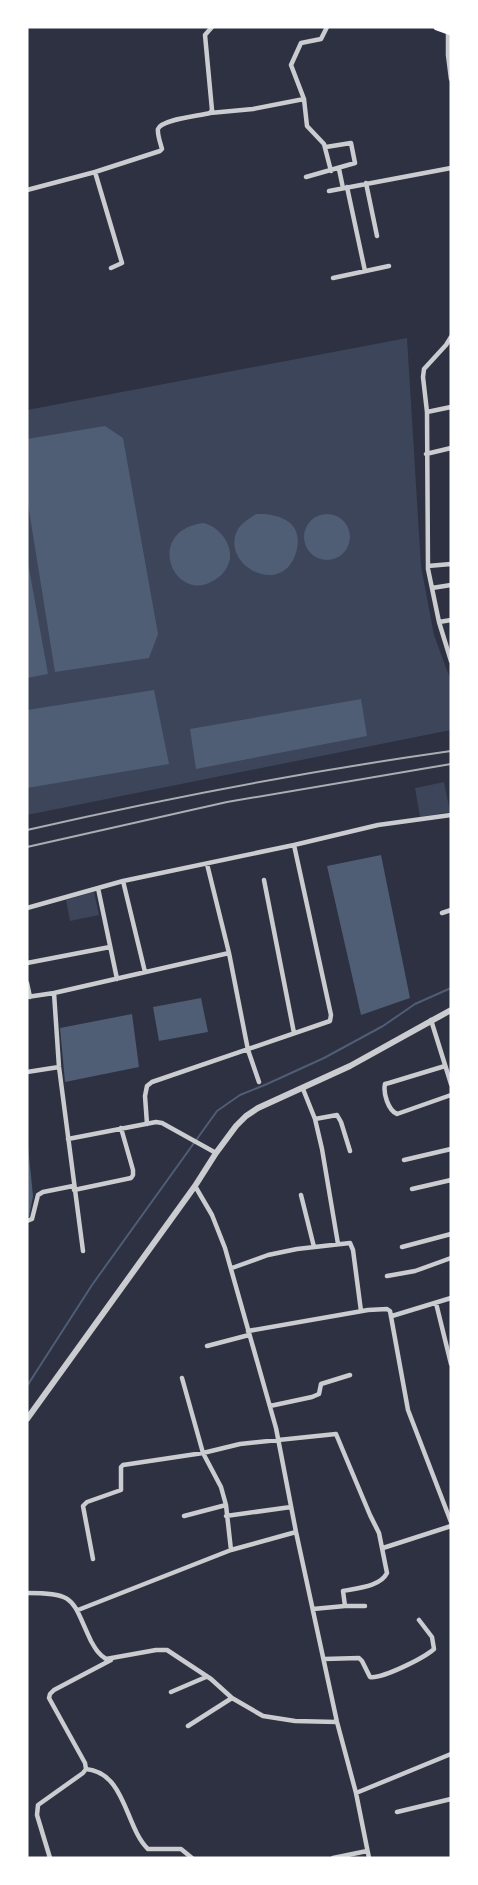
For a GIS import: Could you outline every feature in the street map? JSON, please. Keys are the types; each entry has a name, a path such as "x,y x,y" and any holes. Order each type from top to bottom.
{"main road":[{"path":"437,27 449,32"}],"street":[{"path":"210,113 212,110 205,35 212,27"},
{"path":"327,27 321,39 301,43 292,62 292,71 304,99 307,126 326,147 331,171"},
{"path":"449,32 448,55 451,79"},
{"path":"27,190 95,172 160,151 162,148 159,128 174,120 210,113 253,110 304,99"},
{"path":"306,177 355,164 351,143 326,147"},
{"path":"329,191 451,168"},
{"path":"339,169 365,271"},
{"path":"95,172 122,262 111,268"},
{"path":"366,183 377,236"},
{"path":"333,278 389,266"},
{"path":"451,337 424,369 423,377 427,412 428,566 451,661"},
{"path":"446,345 451,350"},
{"path":"427,412 451,407"},
{"path":"426,454 451,448"},
{"path":"428,566 451,564"},
{"path":"432,588 451,585"},
{"path":"440,622 451,620"},
{"path":"27,908 123,881 378,825 451,815"},
{"path":"147,1124 145,1096 147,1086 152,1082 330,1021 331,1015 294,845"},
{"path":"207,864 229,953 248,1050 259,1082"},
{"path":"264,880 294,1033"},
{"path":"123,881 145,972"},
{"path":"98,888 117,979"},
{"path":"442,913 451,910"},
{"path":"27,963 110,947"},
{"path":"27,982 28,997 229,953"},
{"path":"54,993 59,1066 83,1251"},
{"path":"27,1419 195,1186 216,1153 246,1116 258,1108 350,1066 450,1010 451,1002"},
{"path":"431,1020 448,1068 451,1084"},
{"path":"27,1072 59,1066"},
{"path":"448,1068 386,1084 385,1092 391,1110 397,1114 451,1095"},
{"path":"303,1089 315,1119 322,1149 338,1244"},
{"path":"315,1119 337,1115 350,1151"},
{"path":"68,1139 121,1128 162,1123 216,1153"},
{"path":"27,1221 32,1219 38,1195 43,1192 131,1178 133,1170 121,1128"},
{"path":"404,1160 451,1149"},
{"path":"412,1189 451,1180"},
{"path":"195,1186 212,1215 232,1268 279,1440 296,1532 369,1858"},
{"path":"301,1195 314,1247"},
{"path":"402,1247 451,1234"},
{"path":"232,1268 268,1255 345,1243 352,1246 362,1311"},
{"path":"387,1276 415,1271 451,1258"},
{"path":"392,1316 451,1298"},
{"path":"436,1303 451,1364"},
{"path":"207,1346 248,1333 362,1311 387,1309 392,1316 408,1410 451,1524 383,1548"},
{"path":"270,1406 312,1397 319,1394 319,1385 350,1375"},
{"path":"182,1378 203,1453 221,1487 226,1505 231,1550"},
{"path":"93,1559 83,1506 87,1502 121,1490 121,1467 203,1453 240,1444 336,1434 379,1533 387,1573 386,1577 377,1583 343,1591 345,1606"},
{"path":"184,1516 226,1505"},
{"path":"226,1516 291,1508"},
{"path":"78,1610 231,1550 296,1532"},
{"path":"27,1593 55,1593 72,1602 97,1651 106,1659 167,1650 186,1661 249,1710 271,1719 337,1722"},
{"path":"313,1609 365,1606"},
{"path":"324,1659 356,1656 362,1661 370,1677 381,1676 434,1649 432,1637 419,1620"},
{"path":"86,1769 82,1757 49,1698 50,1694 114,1659"},
{"path":"171,1692 206,1677"},
{"path":"188,1726 232,1698"},
{"path":"356,1793 451,1754"},
{"path":"50,1858 37,1815 38,1805 86,1769"},
{"path":"86,1769 98,1770 109,1780 148,1849 181,1849 192,1858"},
{"path":"397,1812 451,1798"},
{"path":"333,1858 367,1851"}],"shaded area":[{"path":"407,338 421,566 434,635 451,681 451,730 27,815 27,410"},
{"path":"105,426 123,438 158,634 149,658 55,672 27,498 27,439"},
{"path":"256,514 280,517 292,525 296,532 297,549 290,565 280,573 268,575 256,572 245,565 237,555 234,542 238,529"},
{"path":"327,514 343,521 350,537 343,553 327,560 311,553 304,537 311,521"},
{"path":"203,523 215,528 225,539 230,558 227,568 213,581 199,585 186,583 177,575 171,564 170,551 174,539 185,529"},
{"path":"27,557 48,674 27,678"},
{"path":"154,690 169,764 27,788 27,710"},
{"path":"361,699 367,736 196,769 190,729"},
{"path":"444,782 450,812 420,817 415,788"},
{"path":"381,855 410,998 361,1015 327,866"},
{"path":"94,892 99,915 70,921 66,900"},
{"path":"201,998 208,1032 159,1041 153,1007"},
{"path":"132,1014 139,1067 65,1082 60,1028"},
{"path":"27,1136 33,1196 29,1217 27,1217"}],"waterway":[{"path":"27,1386 92,1285 217,1111 240,1095 324,1058 383,1026 415,1004 451,988"}],"railway":[{"path":"27,830 238,786 451,751"},
{"path":"27,847 227,802 451,764"}]}
